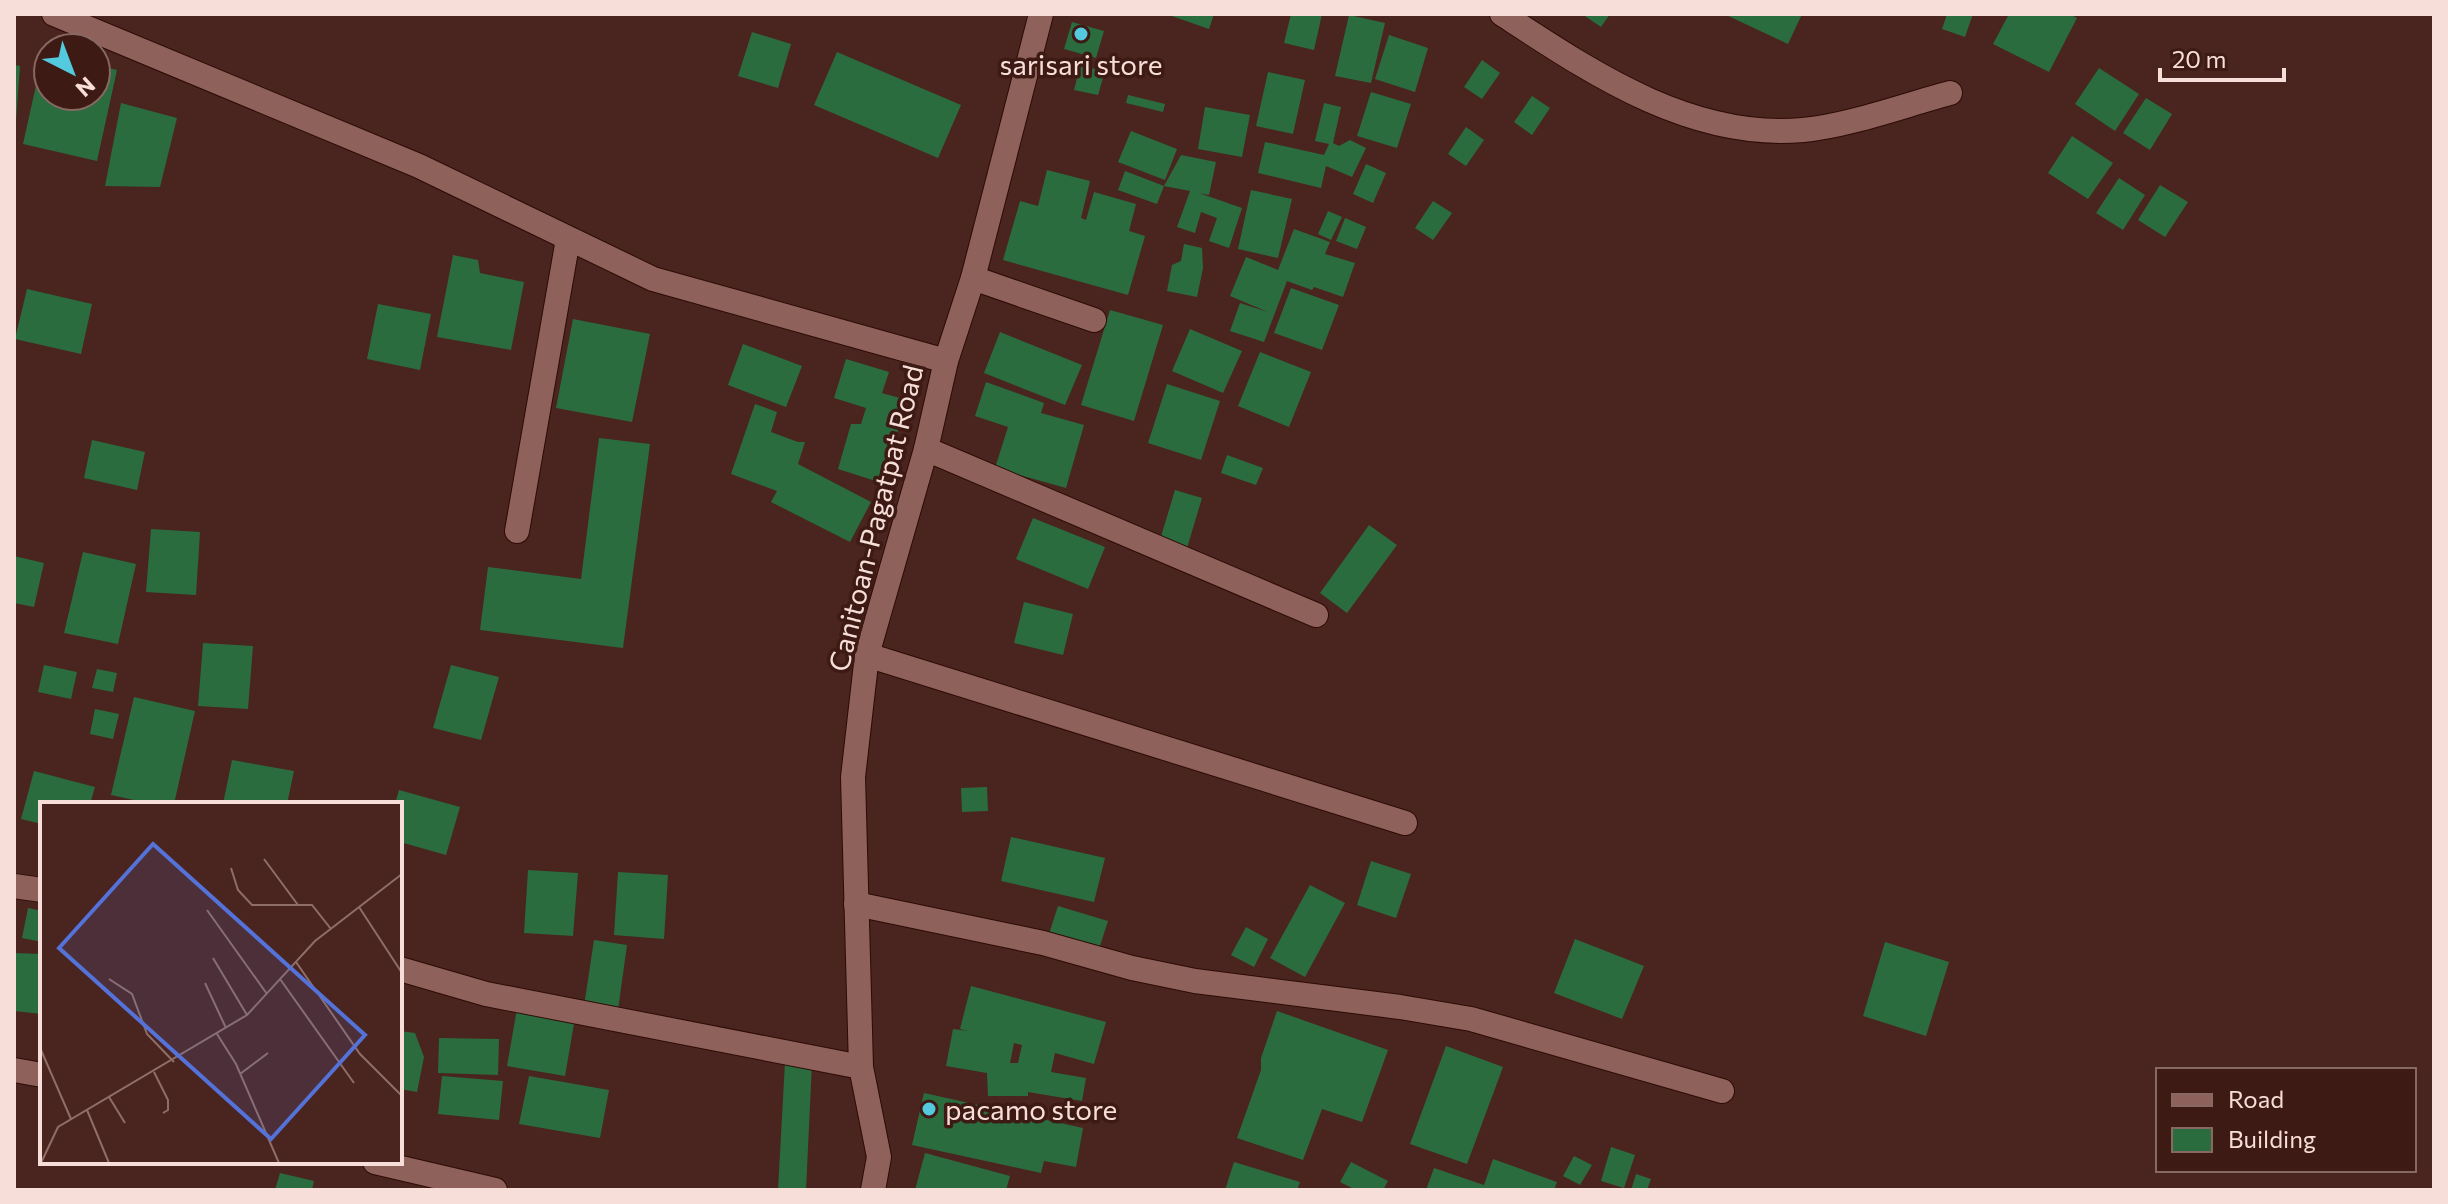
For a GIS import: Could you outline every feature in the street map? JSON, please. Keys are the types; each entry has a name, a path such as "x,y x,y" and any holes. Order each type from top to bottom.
{"street":[{"path":"54,14 419,166 653,279 946,361"},
{"name":"Canitoan-Pagatpat Road","path":"873,1190 879,1157 861,1067 853,777 867,655 926,449 946,361 973,278 1041,14"},
{"path":"1502,14 1620,88 1716,123 1762,130 1802,130 1828,126 1950,93"},
{"path":"517,531 568,239"},
{"path":"973,278 1094,320"},
{"path":"926,449 1316,615"},
{"path":"867,655 1405,823"},
{"path":"14,886 40,890"},
{"path":"856,904 1043,943 1132,968 1195,981 1471,1019 1722,1091"},
{"path":"402,970 486,994 861,1067"},
{"path":"14,1070 40,1075"},
{"path":"384,1164 495,1190"}],"building":[{"path":"1166,14 1214,14 1209,29"},
{"path":"1291,14 1322,14 1314,50 1284,43"},
{"path":"1582,14 1610,14 1601,27"},
{"path":"1724,14 1802,14 1788,44"},
{"path":"1947,14 1973,14 1965,37 1942,29"},
{"path":"2009,14 2069,14 2077,18 2049,72 1993,44"},
{"path":"1349,15 1385,23 1371,83 1335,76"},
{"path":"1072,22 1104,31 1096,58 1064,49"},
{"path":"752,32 791,44 778,88 738,76"},
{"path":"1389,35 1428,48 1415,92 1375,79"},
{"path":"837,52 961,105 938,158 814,105"},
{"path":"1482,60 1500,73 1482,99 1464,87"},
{"path":"14,65 20,66 16,121 14,121"},
{"path":"1080,66 1105,71 1098,95 1074,90"},
{"path":"2099,68 2139,94 2115,131 2075,104"},
{"path":"112,69 117,70 112,93"},
{"path":"1268,72 1305,80 1293,134 1256,126"},
{"path":"1371,92 1411,104 1397,148 1357,136"},
{"path":"1128,95 1165,104 1163,112 1126,103"},
{"path":"1532,96 1550,108 1532,135 1514,122"},
{"path":"2146,98 2172,114 2150,150 2123,133"},
{"path":"121,103 177,118 160,187 105,186"},
{"path":"1324,103 1341,107 1333,143 1339,146 1350,140 1366,148 1352,177 1326,166 1321,188 1258,173 1265,142 1324,155 1329,144 1315,141"},
{"path":"32,104 32,112 108,112 97,161 23,144"},
{"path":"1205,107 1250,115 1242,157 1198,149"},
{"path":"1466,127 1484,140 1466,166 1448,154"},
{"path":"1131,131 1177,149 1165,180 1118,162"},
{"path":"2072,136 2113,163 2088,199 2048,173"},
{"path":"1181,155 1216,162 1209,195 1199,193 1242,208 1229,248 1209,241 1217,218 1201,212 1195,233 1177,227 1190,191 1164,186"},
{"path":"1366,164 1386,173 1373,203 1353,194"},
{"path":"1047,170 1090,181 1081,218 1086,220 1094,192 1136,204 1129,231 1145,236 1128,295 1003,260 1020,201 1038,206"},
{"path":"1125,171 1164,186 1157,204 1118,190"},
{"path":"2119,178 2145,195 2123,230 2096,213"},
{"path":"2160,185 2188,202 2165,237 2138,220"},
{"path":"1251,190 1292,199 1278,258 1238,249"},
{"path":"1433,201 1452,213 1433,240 1415,228"},
{"path":"1328,211 1342,217 1331,240 1318,234"},
{"path":"1345,218 1366,227 1357,249 1336,241"},
{"path":"1294,229 1330,242 1325,254 1355,263 1343,297 1287,281 1264,342 1230,331 1240,303 1268,312 1230,296 1246,257 1278,270"},
{"path":"1184,244 1202,248 1203,268 1197,297 1167,291 1172,265 1181,261"},
{"path":"453,255 478,260 480,273 524,282 511,350 437,337"},
{"path":"1291,288 1339,305 1322,350 1274,333"},
{"path":"27,289 92,304 81,354 15,339"},
{"path":"378,304 431,314 420,370 367,359"},
{"path":"1110,310 1163,325 1134,421 1081,405"},
{"path":"573,319 650,334 632,422 556,408"},
{"path":"1190,329 1242,351 1223,393 1172,371"},
{"path":"1000,332 1082,365 1065,405 984,373"},
{"path":"743,344 802,366 786,407 728,385"},
{"path":"1260,352 1311,372 1289,427 1238,406"},
{"path":"846,359 889,372 882,393 907,400 882,483 838,469 851,424 861,424 866,408 834,398"},
{"path":"986,382 1044,403 1041,413 1084,425 1066,488 995,468 1008,427 975,416"},
{"path":"1167,384 1220,401 1201,460 1148,443"},
{"path":"755,404 777,412 771,432 805,442 798,464 871,502 850,542 771,502 777,491 731,474"},
{"path":"599,438 650,444 623,648 480,630 488,567 581,579"},
{"path":"92,440 145,452 137,490 84,478"},
{"path":"1227,455 1263,468 1256,485 1221,473"},
{"path":"1175,490 1202,498 1187,548 1160,540"},
{"path":"1033,518 1105,547 1088,589 1016,559"},
{"path":"1369,525 1397,545 1347,613 1320,593"},
{"path":"151,529 200,532 196,595 146,592"},
{"path":"83,552 136,564 118,644 64,633"},
{"path":"14,556 44,563 34,607 14,603"},
{"path":"1024,602 1073,614 1063,655 1014,643"},
{"path":"203,643 253,646 248,709 198,706"},
{"path":"44,665 77,672 71,699 38,692"},
{"path":"451,665 499,677 481,740 433,728"},
{"path":"97,669 117,673 113,692 92,688"},
{"path":"134,697 195,711 174,802 143,802 111,795"},
{"path":"95,709 119,714 113,739 90,734"},
{"path":"232,760 294,771 287,802 223,802"},
{"path":"34,771 95,787 91,802 40,802 40,824 21,819"},
{"path":"987,787 988,811 962,812 961,788"},
{"path":"399,790 460,807 446,855 402,843 402,802 396,802"},
{"path":"1011,837 1105,858 1094,902 1001,881"},
{"path":"1371,861 1411,874 1396,918 1357,905"},
{"path":"528,870 578,873 573,936 524,933"},
{"path":"618,872 668,875 664,939 614,935"},
{"path":"1310,885 1345,903 1305,977 1270,958"},
{"path":"1058,906 1108,921 1098,952 1048,937"},
{"path":"28,908 40,911 40,942 22,938"},
{"path":"1246,927 1268,939 1254,967 1231,955"},
{"path":"1575,939 1644,966 1622,1019 1554,993"},
{"path":"594,940 627,945 618,1010 584,1006"},
{"path":"1885,942 1949,962 1926,1036 1863,1016"},
{"path":"14,953 40,954 40,1014 14,1011"},
{"path":"971,986 1106,1022 1094,1064 1055,1053 1051,1072 1086,1078 1082,1101 1028,1092 1028,1096 988,1096 987,1073 946,1066 953,1029 968,1031 960,1029","holes":["1014,1043 1022,1045 1018,1063 1010,1063"]},
{"path":"518,1003 576,1012 565,1076 507,1066"},
{"path":"1277,1011 1388,1050 1362,1122 1322,1109 1303,1160 1237,1138 1261,1070 1261,1058"},
{"path":"402,1031 415,1033 424,1057 417,1092 402,1089"},
{"path":"439,1038 499,1039 498,1075 438,1073"},
{"path":"1446,1046 1503,1067 1467,1164 1410,1144"},
{"path":"785,1062 812,1063 806,1190 778,1190"},
{"path":"442,1076 503,1081 499,1120 438,1114"},
{"path":"529,1076 609,1090 600,1138 519,1124"},
{"path":"924,1093 1083,1128 1076,1167 1044,1161 1041,1173 912,1145"},
{"path":"1611,1147 1635,1155 1624,1188 1601,1181"},
{"path":"925,1153 1010,1176 1006,1190 915,1190"},
{"path":"1574,1156 1592,1165 1580,1185 1563,1176"},
{"path":"1493,1159 1557,1182 1554,1190 1426,1190 1434,1168 1484,1185"},
{"path":"1234,1162 1300,1182 1297,1190 1225,1190"},
{"path":"1351,1162 1388,1181 1383,1190 1356,1190 1340,1182"},
{"path":"280,1173 314,1181 312,1190 275,1190"},
{"path":"1636,1174 1651,1179 1647,1190 1631,1190"}],"place":[{"name":"sarisari store","path":"1081,34"},
{"name":"pacamo store","path":"929,1109"}]}
